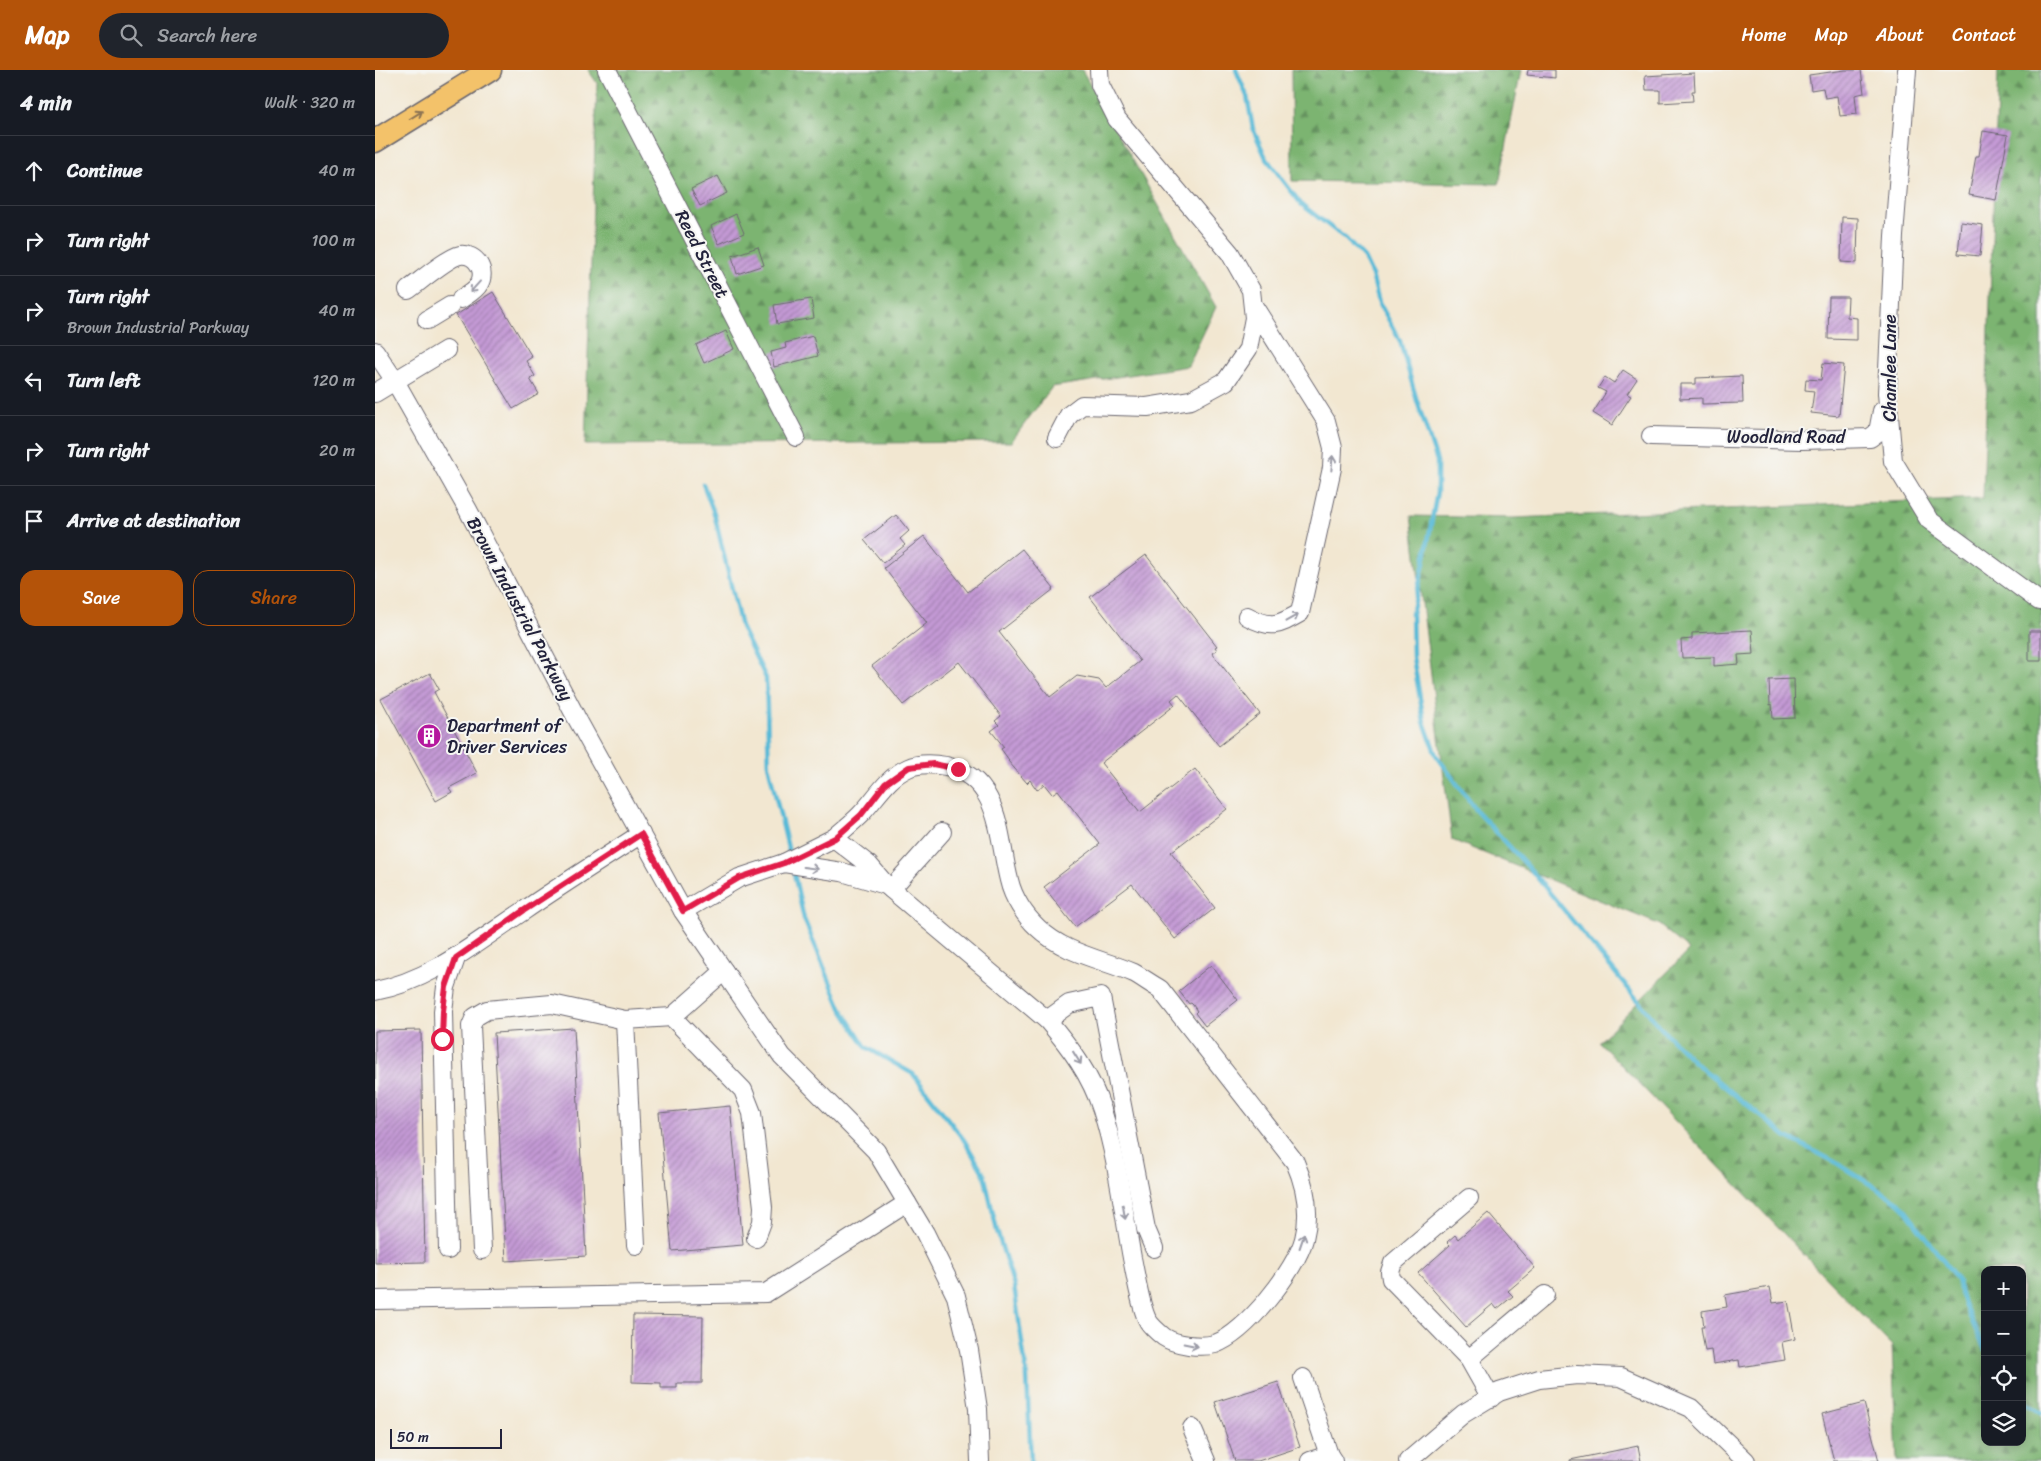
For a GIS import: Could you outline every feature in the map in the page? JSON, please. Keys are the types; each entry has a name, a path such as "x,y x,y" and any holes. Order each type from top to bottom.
{"main road":[{"path":"375,141 490,70"}],"street":[{"name":"Reed Street","path":"607,70 796,437"},
{"path":"1057,438 1069,415 1082,405 1147,407 1191,400 1226,381 1248,349 1254,318 1251,290 1230,254 1117,119 1100,85 1099,70"},
{"name":"Chamlee Lane","path":"1907,70 1894,236 1887,393 1893,461 1929,520 2039,600"},
{"path":"409,290 455,257 467,255 474,258 482,271 479,286 427,320"},
{"path":"1247,616 1264,625 1280,624 1300,614 1332,468 1333,448 1327,421 1253,305"},
{"path":"375,393 446,350"},
{"name":"Brown Industrial Parkway","path":"375,352 395,381 469,510 576,717 683,911 782,1056 876,1151 925,1233 956,1296 972,1370 978,1409 980,1461"},
{"name":"Woodland Road","path":"1651,436 1803,440 1870,438 1878,432 1887,393"},
{"path":"683,911 739,878 784,863 835,838 861,815 885,784 909,767 933,764 958,769 970,777 990,799 999,828 1009,882 1021,907 1039,929 1069,950 1134,974 1160,989 1295,1162 1305,1185 1308,1218 1303,1240 1289,1270 1269,1299 1237,1331 1216,1344 1195,1347 1165,1338 1147,1320 1137,1284 1113,1155 1102,1109 1087,1073 1071,1049 1047,1020 888,887 869,865 835,838"},
{"path":"888,887 943,832"},
{"path":"375,991 417,978 456,958 523,911 641,834"},
{"path":"784,863 842,872 888,887"},
{"path":"448,1250 443,1011 446,987 456,958"},
{"path":"482,1250 471,1026 475,1017 487,1010 552,1004 625,1020 672,1017 724,972"},
{"path":"1047,1020 1069,1004 1101,997 1146,1228 1155,1248"},
{"path":"672,1017 743,1090 752,1113 763,1207 762,1222 757,1238"},
{"path":"625,1020 636,1245"},
{"path":"1469,1198 1393,1263 1390,1272 1391,1279 1469,1359 1491,1398"},
{"path":"375,1300 766,1293 907,1203"},
{"path":"1469,1359 1545,1295"},
{"path":"1408,1461 1463,1414 1499,1392 1539,1379 1577,1375 1621,1377 1691,1408 1746,1461"},
{"path":"1303,1378 1331,1458 1310,1461"},
{"path":"1192,1428 1206,1461"}],"green space":[{"path":"588,70 1082,70 1216,307 1188,366 1052,387 1011,442 585,445 597,83"},
{"path":"1291,70 1521,70 1499,184 1292,181"},
{"path":"1998,70 2041,70 2041,1461 1897,1461 1892,1346 1599,1042 1689,950 1658,924 1452,840 1411,516 1513,518 1983,498"}],"building":[{"path":"1528,70 1555,70 1555,78 1527,75"},
{"path":"1845,70 1861,70 1864,93 1855,95 1857,114 1840,116 1837,96 1825,98 1823,88 1811,90 1809,75"},
{"path":"1694,73 1695,91 1692,91 1693,101 1660,103 1660,90 1646,90 1645,76"},
{"path":"1983,131 2008,135 1996,200 1969,195"},
{"path":"718,176 727,193 700,206 691,189"},
{"path":"736,214 744,233 719,244 711,226"},
{"path":"1842,217 1858,218 1857,263 1841,262"},
{"path":"1961,222 1983,225 1980,256 1958,254"},
{"path":"758,247 764,265 737,274 732,256"},
{"path":"493,292 532,357 526,361 535,376 530,379 539,394 513,409 456,315"},
{"path":"1829,297 1848,297 1847,317 1857,318 1857,340 1828,339"},
{"path":"811,299 814,318 777,324 774,305"},
{"path":"726,331 734,349 704,363 696,345"},
{"path":"813,336 818,356 774,367 771,352 786,348 785,343"},
{"path":"1823,363 1844,365 1839,416 1811,413 1814,391 1805,390 1806,379 1821,380"},
{"path":"1623,370 1637,379 1627,394 1631,396 1612,425 1593,413 1606,392 1598,388 1605,377 1614,383"},
{"path":"1742,376 1743,403 1702,404 1702,398 1680,399 1680,384 1696,384 1696,378"},
{"path":"896,515 909,531 900,539 905,545 883,563 864,540"},
{"path":"924,536 968,592 1022,549 1054,589 999,632 1050,697 1077,676 1099,680 1106,688 1140,661 1090,597 1146,555 1217,646 1215,647 1217,650 1212,653 1260,714 1219,746 1178,694 1171,700 1175,705 1101,763 1140,812 1195,769 1227,809 1171,852 1215,908 1175,939 1132,884 1075,927 1044,887 1100,844 1058,790 1052,794 1044,784 1037,790 1030,780 1027,783 1008,761 1001,749 1004,747 991,731 999,725 995,721 1001,716 959,662 903,705 872,666 927,623 884,568"},
{"path":"1752,630 1754,654 1738,655 1739,664 1714,666 1714,657 1682,658 1681,640 1692,639 1692,633"},
{"path":"2029,631 2041,631 2041,661 2029,661"},
{"name":"Department of Driver Services","path":"430,673 439,689 434,692 477,773 449,788 452,792 436,801 381,699"},
{"path":"1794,679 1795,718 1773,719 1772,704 1770,705 1769,680"},
{"path":"1211,965 1238,1000 1205,1026 1195,1013 1197,1011 1193,1005 1189,1004 1179,991"},
{"path":"574,1028 586,1256 506,1261 494,1033"},
{"path":"421,1030 425,1262 375,1263 375,1031"},
{"path":"730,1106 743,1245 672,1251 659,1113"},
{"path":"1488,1213 1535,1268 1508,1291 1513,1296 1497,1309 1493,1304 1466,1327 1418,1273 1450,1245 1447,1242 1455,1235 1458,1239"},
{"path":"1770,1287 1773,1303 1788,1301 1795,1339 1782,1342 1785,1360 1740,1367 1739,1360 1713,1364 1711,1350 1705,1351 1701,1327 1704,1327 1702,1311 1727,1307 1725,1295"},
{"path":"633,1315 703,1316 702,1383 677,1383 677,1388 661,1388 661,1383 632,1382"},
{"path":"1278,1382 1300,1447 1258,1461 1235,1461 1215,1402"},
{"path":"1864,1403 1879,1461 1834,1461 1822,1414"},
{"path":"1638,1446 1641,1461 1570,1461 1570,1460"}],"waterway":[{"path":"1236,70 1247,96 1253,129 1266,158 1301,204 1346,239 1364,258 1372,275 1379,302 1400,341 1437,461 1437,492 1423,568 1412,614 1413,657 1424,722 1436,755 1476,810 1531,870 1659,1026 1693,1061 1787,1137 1835,1162 1900,1203 1957,1279 1964,1304 1981,1341"},
{"path":"703,484 714,513 741,627 766,678 769,769 790,856"},
{"path":"793,869 804,919 841,1008 866,1047 913,1074 964,1140 984,1174 997,1231 1014,1286 1027,1377 1031,1461"},
{"path":"2023,1401 2041,1413"}],"place":[{"name":"Department of Driver Services","path":"429,736"}],"route":[{"path":"442,1039 446,987 456,958 523,911 641,834 683,911 739,878 784,863 835,838 861,815 885,784 909,767 933,764 958,769"}]}
